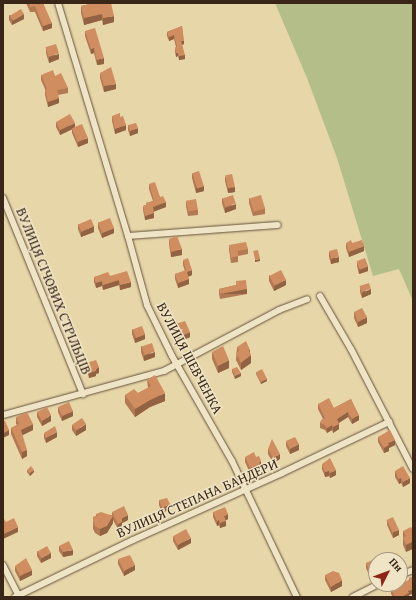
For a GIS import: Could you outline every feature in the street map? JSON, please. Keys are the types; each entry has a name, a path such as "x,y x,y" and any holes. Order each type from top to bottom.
{"street":[{"name":"ВУЛИЦЯ ШЕВЧЕНКА","path":"58,3 128,236 147,305 176,364 232,461 244,490 297,597"},
{"name":"ВУЛИЦЯ СІЧОВИХ СТРІЛЬЦІВ","path":"3,198 83,394"},
{"path":"128,236 278,225"},
{"path":"320,296 351,348 413,468"},
{"path":"3,415 164,371 279,310 307,299"},
{"name":"ВУЛИЦЯ СТЕПАНА БАНДЕРИ","path":"17,596 133,540 389,422"},
{"path":"3,565 17,596"},
{"path":"353,597 368,590"}],"green space":[{"path":"275,3 413,3 413,301 399,269 373,276 337,158 307,78"}],"building":[{"path":"29,3 43,3 52,23 43,26 35,6 30,7"},
{"path":"94,3 111,3 114,16 103,18 102,14 84,18 81,6"},
{"path":"21,9 24,14 13,21 10,16"},
{"path":"182,26 184,41 181,41 185,55 179,56 178,53 176,53 175,48 177,47 174,35 169,37 167,32"},
{"path":"95,28 104,58 97,60 94,48 91,49 85,31"},
{"path":"56,44 59,54 48,57 45,47"},
{"path":"111,67 116,84 104,86 100,73"},
{"path":"53,70 55,76 61,73 68,88 57,90 59,98 48,102 45,90 47,89 41,75"},
{"path":"120,113 120,117 123,116 126,125 115,129 112,116"},
{"path":"70,114 75,123 60,130 56,122"},
{"path":"136,123 138,128 130,131 128,125"},
{"path":"82,124 88,138 78,142 72,128"},
{"path":"199,171 204,186 197,188 192,173"},
{"path":"232,174 235,187 228,188 225,176"},
{"path":"155,182 160,197 163,196 166,202 153,207 154,213 145,216 143,206 146,205 146,203 154,201 149,184"},
{"path":"233,195 236,204 225,207 223,198"},
{"path":"261,195 265,208 254,212 250,199"},
{"path":"196,199 198,210 188,212 186,201"},
{"path":"110,218 114,228 102,233 98,223"},
{"path":"91,219 94,226 81,232 78,224"},
{"path":"177,236 182,249 171,252 169,239"},
{"path":"351,240 352,243 362,240 364,246 349,252 346,243"},
{"path":"246,242 248,249 238,251 238,256 231,258 229,245"},
{"path":"337,249 339,257 331,259 329,251"},
{"path":"258,250 260,259 255,260 253,251"},
{"path":"188,258 192,270 187,272 189,279 178,283 175,274 186,270 183,260"},
{"path":"365,258 368,266 360,270 357,261"},
{"path":"281,270 286,280 274,286 269,276"},
{"path":"127,271 131,282 120,285 119,280 103,285 102,281 96,283 94,277 108,272 110,276"},
{"path":"246,280 247,289 220,294 219,289 236,285 236,281"},
{"path":"369,283 371,289 361,292 359,286"},
{"path":"362,308 367,317 358,322 354,312"},
{"path":"185,321 190,332 179,337 172,326 175,322 179,323"},
{"path":"142,326 145,334 136,338 133,330"},
{"path":"246,341 251,355 241,363 236,353 239,351 237,347"},
{"path":"152,343 155,352 144,355 142,346"},
{"path":"223,346 229,360 218,366 212,352"},
{"path":"96,360 99,367 96,371 89,373 86,363"},
{"path":"237,367 241,373 235,376 232,369"},
{"path":"262,369 267,379 261,382 256,372"},
{"path":"155,375 165,393 135,409 125,395 134,389 138,393 151,386 147,380"},
{"path":"329,398 334,408 351,399 359,415 352,419 348,412 337,419 339,424 333,427 332,425 327,428 325,425 320,423 321,420 325,418 318,404"},
{"path":"69,402 73,411 62,416 58,407"},
{"path":"47,407 51,415 42,421 37,412"},
{"path":"27,412 33,424 21,430 27,450 22,452 11,428 19,424 16,417"},
{"path":"82,418 86,424 76,431 72,425"},
{"path":"3,421 5,421 9,430 3,433"},
{"path":"55,426 57,432 46,438 44,433"},
{"path":"390,430 395,440 388,443 389,445 384,448 378,437"},
{"path":"295,437 299,444 290,449 286,441"},
{"path":"272,439 280,454 273,458 268,449"},
{"path":"254,452 256,457 259,456 261,461 259,462 260,464 250,468 245,457"},
{"path":"330,458 336,470 330,473 329,471 325,472 322,464"},
{"path":"31,466 34,470 30,473 27,470"},
{"path":"403,466 410,478 403,482 401,478 399,479 395,471"},
{"path":"167,498 170,504 162,508 159,500"},
{"path":"124,506 128,515 122,518 122,522 118,524 112,512"},
{"path":"225,507 228,514 224,516 226,521 220,523 219,520 217,521 213,512"},
{"path":"101,512 113,516 107,526 100,529 95,526 93,517 97,516 96,514"},
{"path":"393,517 399,530 393,533 387,520"},
{"path":"14,518 18,527 3,534 3,519 6,522"},
{"path":"411,527 413,530 413,541 406,545 403,538 406,536 403,531"},
{"path":"186,529 191,538 178,545 173,536"},
{"path":"69,541 73,550 63,552 59,546"},
{"path":"47,546 51,553 41,558 37,552"},
{"path":"130,555 135,565 124,571 118,559"},
{"path":"26,558 32,570 20,576 15,566"},
{"path":"333,571 339,573 342,580 331,587 325,575"},
{"path":"413,577 413,589 408,591 408,581 410,580 409,578"},
{"path":"408,591 409,593 401,597 395,597 392,592"}]}
